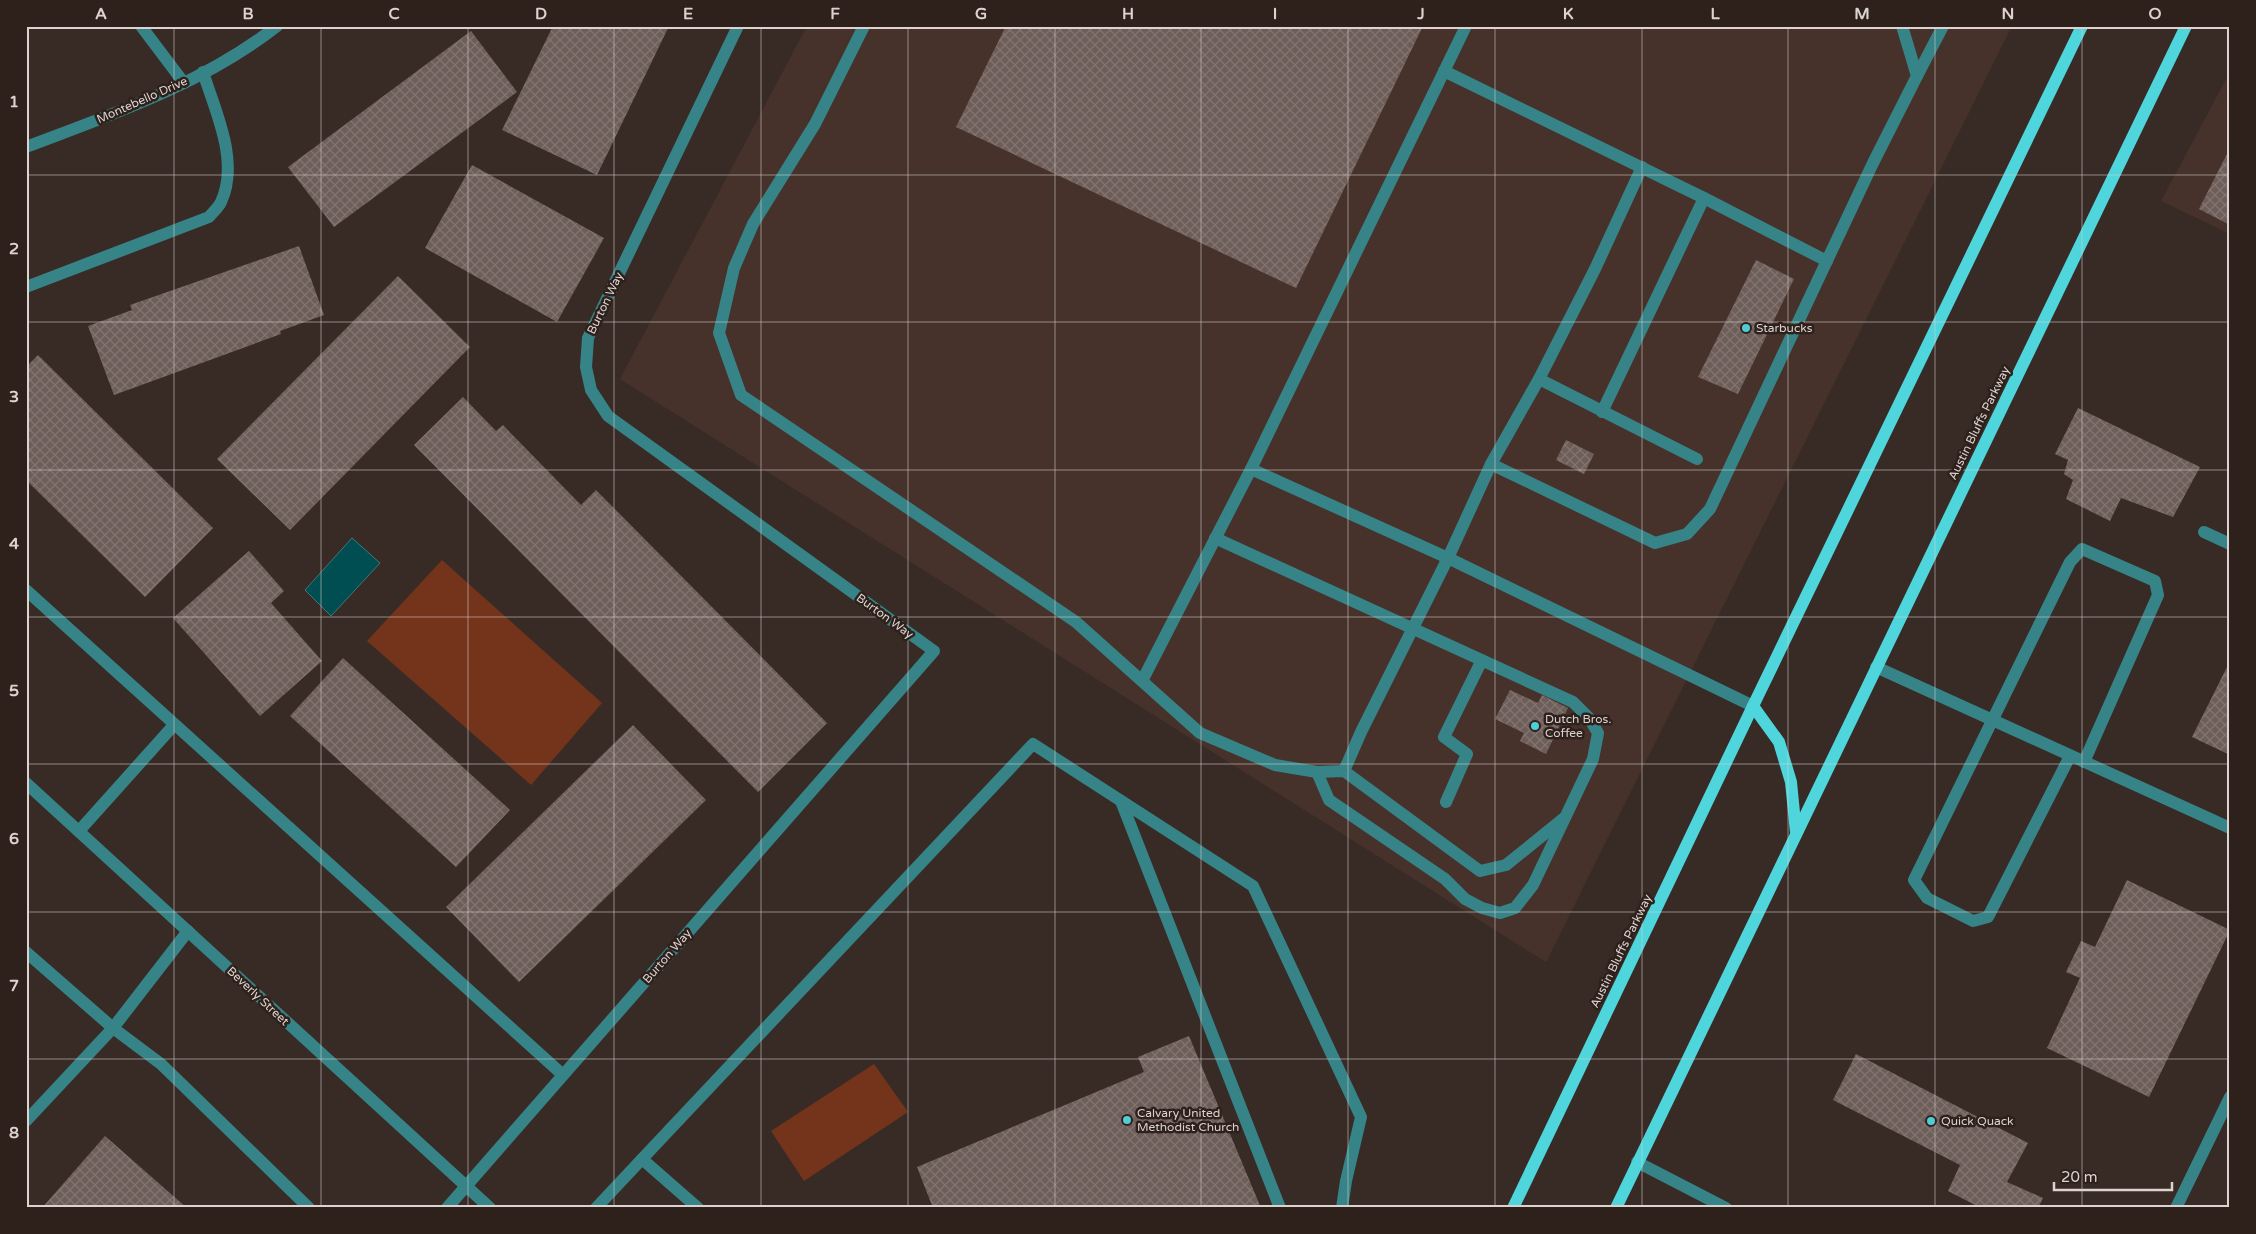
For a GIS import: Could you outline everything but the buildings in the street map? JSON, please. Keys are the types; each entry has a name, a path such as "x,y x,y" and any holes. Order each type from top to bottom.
{"main road":[{"name":"Austin Bluffs Parkway","path":"1513,1208 2082,26"},
{"name":"Austin Bluffs Parkway","path":"1616,1208 2186,26"},
{"path":"1753,706 1779,742 1791,782 1796,833"}],"street":[{"path":"141,26 184,83"},
{"name":"Montebello Drive","path":"26,147 111,115 184,83 277,26"},
{"name":"Burton Way","path":"447,1208 934,651 608,416 591,390 586,367 588,338 738,26"},
{"path":"864,26 816,124 753,224 734,268 718,334 741,395 1076,622 1200,733 1275,765 1317,772 1344,771 1480,871 1506,865 1563,819"},
{"path":"1142,681 1251,469 1466,26"},
{"path":"1902,26 1917,76"},
{"path":"1491,464 1654,543 1687,534 1710,509 1826,261 1943,26"},
{"path":"1444,71 1642,167 1826,261"},
{"path":"26,287 209,217 221,203 228,178 226,150 203,72"},
{"path":"1344,771 1361,732 1448,558 1491,464 1539,379 1595,270 1642,167"},
{"path":"1602,412 1704,198"},
{"path":"1539,379 1698,459"},
{"path":"1251,469 1448,558 1753,706"},
{"path":"2204,532 2230,544"},
{"path":"1215,538 1412,628 1481,662 1573,702 1589,718 1598,733 1592,760 1533,885 1515,908 1500,913 1482,908 1465,899 1445,879 1330,800 1317,772"},
{"path":"2070,756 1988,918 1972,921 1927,898 1914,880 2070,562 2082,549 2155,581 2158,595 2084,762"},
{"path":"26,590 562,1075"},
{"path":"1446,802 1467,754 1444,737 1481,662"},
{"path":"1876,667 2230,828"},
{"path":"79,831 174,725"},
{"path":"596,1208 1033,744 1253,886 1361,1117 1346,1181 1342,1208"},
{"name":"Beverly Street","path":"26,783 490,1208"},
{"path":"1121,801 1280,1208"},
{"path":"26,1121 113,1028 188,931"},
{"path":"26,952 113,1028 161,1064 309,1208"},
{"path":"2176,1208 2230,1097"},
{"path":"642,1159 698,1208"},
{"path":"1638,1162 1726,1208"}],"shaded area":[{"path":"807,26 2012,26 1546,962 620,379"},
{"path":"2230,72 2230,234 2161,201"},
{"path":"442,560 602,703 531,785 367,641"},
{"path":"874,1064 908,1112 804,1181 771,1131"}],"water":[{"path":"352,538 380,563 331,616 305,590"}],"place":[{"name":"Starbucks","path":"1746,328"},
{"name":"Dutch Bros. Coffee","path":"1535,726"},
{"name":"Calvary United Methodist Church","path":"1127,1120"},
{"name":"Quick Quack","path":"1931,1121"}]}
